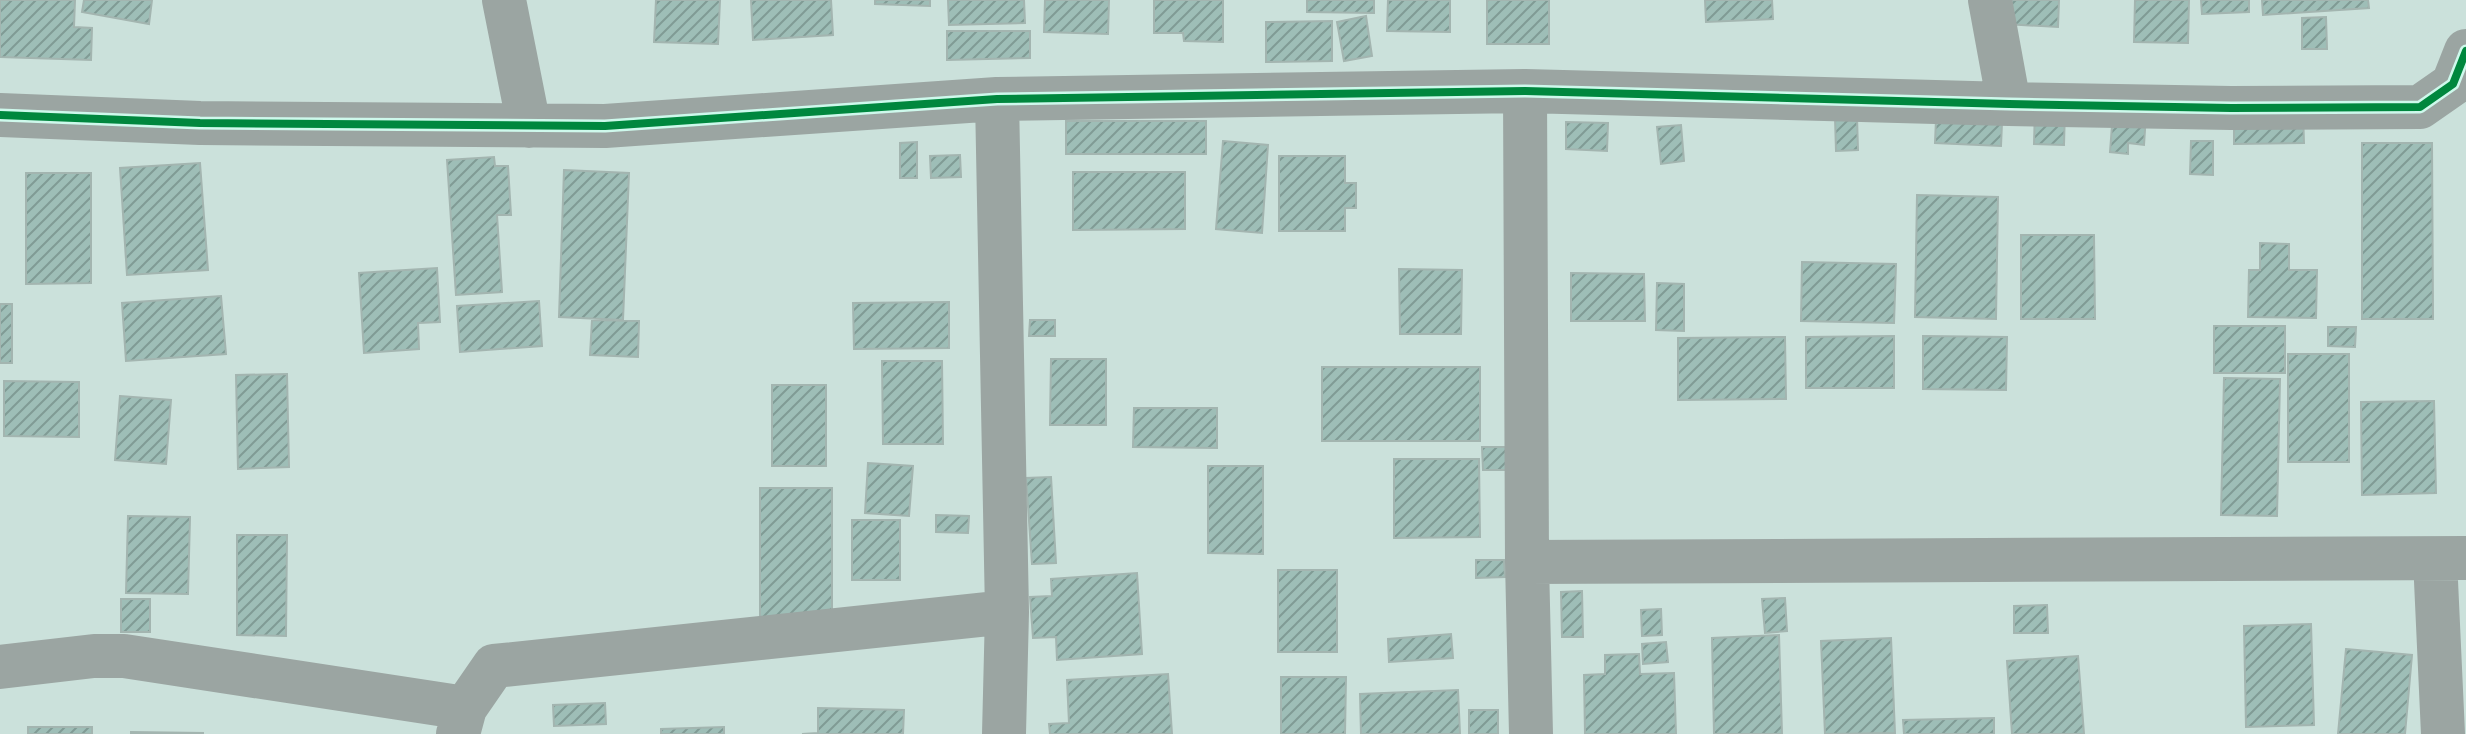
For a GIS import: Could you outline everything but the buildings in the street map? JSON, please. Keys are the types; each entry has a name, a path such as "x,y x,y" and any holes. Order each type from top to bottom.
{"street":[{"path":"504,0 529,126"},
{"path":"1990,0 2009,104"},
{"path":"2420,107 2453,84 2466,51"},
{"path":"0,115 200,123 605,126 997,99 1525,91 2009,104 2420,107 2466,102"},
{"path":"1525,91 1531,734"},
{"path":"997,99 1007,612 1004,734"},
{"path":"1527,562 2450,558 2443,734"},
{"path":"0,667 94,656 124,656 462,721 494,666 1007,612"}],"cycle path":[{"path":"0,115 200,123 605,126 997,99 1525,91 2231,108 2420,107 2453,84 2466,51"}]}
